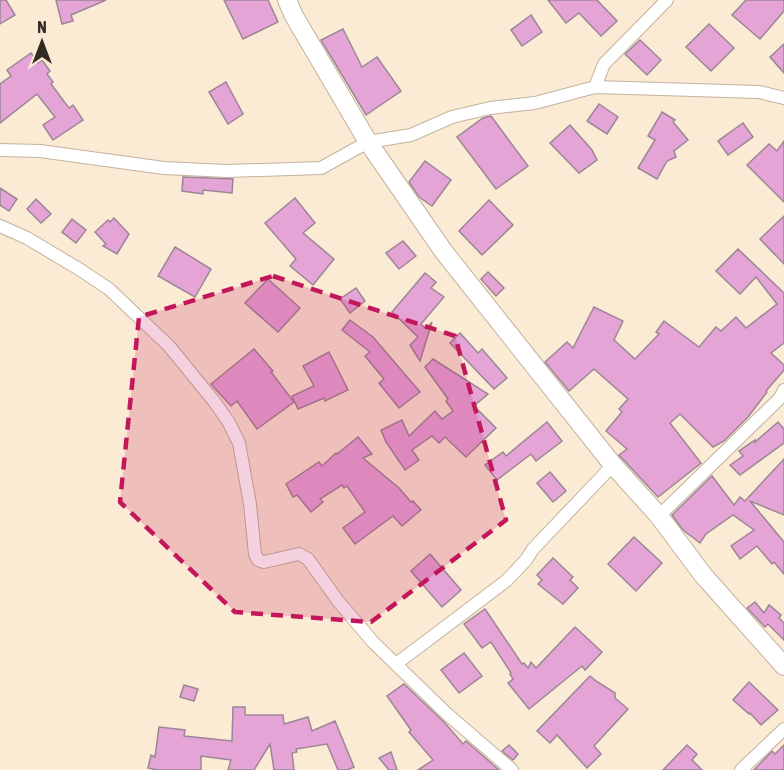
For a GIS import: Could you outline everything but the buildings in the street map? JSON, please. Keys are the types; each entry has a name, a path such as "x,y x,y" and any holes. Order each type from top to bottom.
{"main road":[{"path":"287,0 294,16 368,142 444,252 614,465 659,516 703,575 784,666"}],"street":[{"path":"595,87 604,64 666,0"},
{"path":"0,150 40,151 164,168 227,171 321,168 368,142 411,135 462,115 490,108 535,103 595,87 759,92 784,98"},
{"path":"0,226 27,238 80,269 109,290 169,346 228,421 239,443 250,504 255,554 258,560 264,561 299,554 308,559 338,601 373,642 446,713 512,770"},
{"path":"659,516 783,396"},
{"path":"396,664 515,573 537,544 614,465"},
{"path":"741,770 784,729"}],"highlighted area":[{"path":"273,276 455,336 506,520 371,622 235,612 120,502 139,317"}]}
